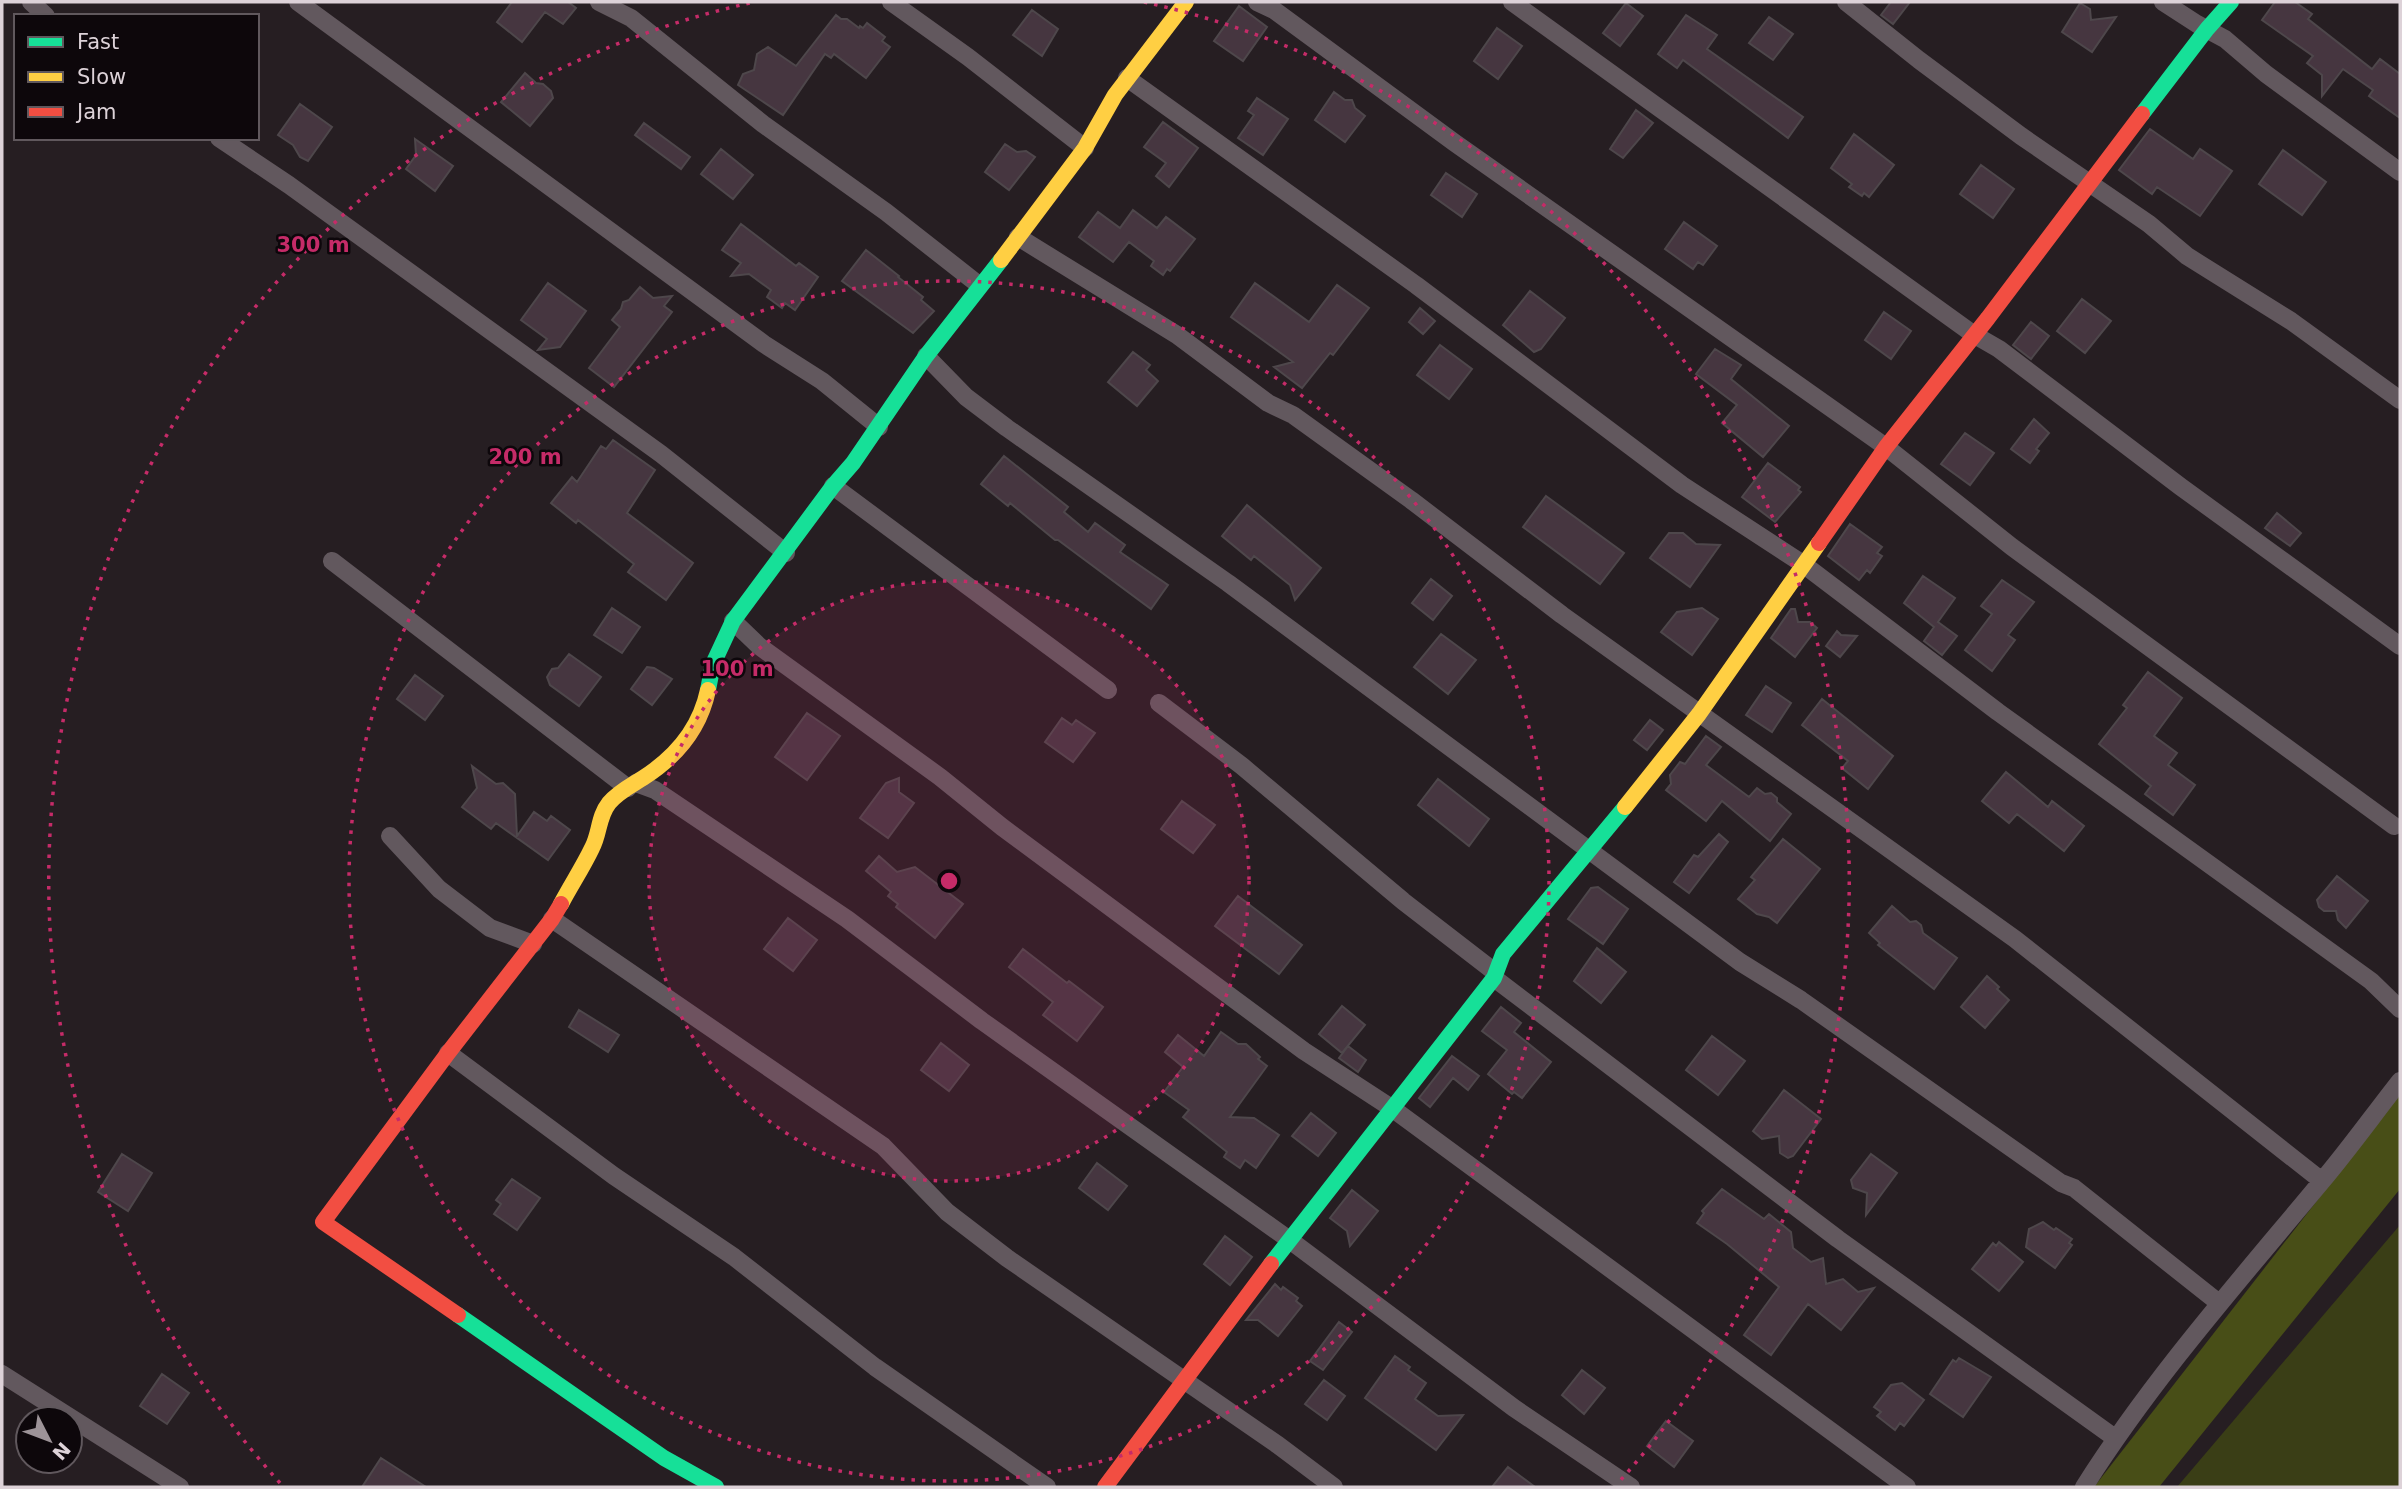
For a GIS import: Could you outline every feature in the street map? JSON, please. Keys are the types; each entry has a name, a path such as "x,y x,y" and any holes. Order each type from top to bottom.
{"street":[{"path":"31,2 44,14"},
{"path":"298,2 764,344 822,381 879,427"},
{"path":"599,2 631,18 763,124 886,212 979,285"},
{"path":"891,2 968,57 1085,148"},
{"path":"716,1487 664,1458 323,1222 448,1053 552,919 594,845 599,820 609,803 657,769 682,746 696,725 705,704 713,664 733,621 879,427 926,356 1085,148 1115,95 1186,2"},
{"path":"1257,2 1275,10 1466,150 1886,446 2012,547 2394,826"},
{"path":"1512,2 1973,334 1999,349 2170,479 2400,646"},
{"path":"1846,2 1919,60 2089,184 2149,224 2187,256 2321,341 2400,400"},
{"path":"2163,2 2225,39 2266,74 2400,172"},
{"path":"1105,1487 1228,1320 1495,975 1503,954 1699,714 1886,446 2207,29 2231,2"},
{"path":"1127,78 1416,285 1682,485 1803,564 1998,712 2371,981 2400,1009"},
{"path":"222,140 300,193 661,454 786,553"},
{"path":"1018,237 1131,305 1177,335 1269,403 1293,415 1699,714 2015,939 2322,1181"},
{"path":"926,356 966,397 1007,428 1228,583 1740,961 1801,1000 2061,1184 2074,1188 2219,1303"},
{"path":"833,486 1108,691"},
{"path":"332,561 632,785 655,790 847,919 982,1021 1291,1241 1514,1408 1631,1487"},
{"path":"733,621 759,646 940,776 1002,827 1293,1042 1393,1109 1907,1487"},
{"path":"1158,703 1242,766 1495,975 1838,1239 2115,1438"},
{"path":"390,836 439,889 482,922 509,937 533,944"},
{"path":"552,919 883,1146 947,1212 1007,1258 1278,1445 1334,1487"},
{"path":"448,1053 614,1176 734,1257 875,1367 1047,1487"},
{"path":"2084,1487 2115,1438 2219,1303 2322,1181 2400,1081"},
{"path":"2,1374 180,1487"}],"green space":[{"path":"2400,1094 2400,1189 2159,1487 2094,1487"},
{"path":"2400,1225 2400,1487 2177,1487"}],"building":[{"path":"512,2 568,2 576,8 563,24 545,12 522,42 497,22"},
{"path":"1891,2 1910,2 1893,24 1881,15"},
{"path":"2275,2 2295,2 2312,14 2308,19 2372,69 2380,59 2400,74 2400,118 2369,96 2373,90 2343,69 2322,96 2322,75 2307,63 2313,56 2262,20"},
{"path":"1626,3 1643,16 1620,46 1603,33"},
{"path":"2080,3 2090,9 2091,20 2116,17 2092,52 2062,32"},
{"path":"1239,6 1267,27 1243,61 1214,41"},
{"path":"1032,10 1058,29 1042,56 1013,35"},
{"path":"836,15 859,28 863,28 867,23 885,37 882,41 890,47 866,78 834,54 831,58 825,54 783,115 738,85 743,74 754,70 757,54 768,47 796,66"},
{"path":"1686,15 1717,35 1707,49 1803,117 1788,138 1683,60 1677,68 1658,54"},
{"path":"1769,17 1793,34 1773,60 1749,43"},
{"path":"1497,28 1522,46 1498,79 1474,61"},
{"path":"525,73 551,91 553,98 530,126 501,102"},
{"path":"1334,92 1345,100 1352,100 1355,108 1365,116 1345,142 1315,120"},
{"path":"1257,98 1288,119 1263,155 1238,138 1254,115 1248,111"},
{"path":"300,104 332,127 308,161 300,157 293,145 278,135"},
{"path":"1636,110 1653,123 1623,158 1610,149"},
{"path":"1163,122 1198,148 1169,187 1156,176 1166,163 1144,147"},
{"path":"644,123 690,157 681,169 635,135"},
{"path":"2150,129 2193,159 2200,149 2232,171 2200,216 2157,187 2152,194 2119,170"},
{"path":"1854,134 1894,165 1869,197 1864,193 1862,196 1849,187 1852,184 1831,168"},
{"path":"415,139 453,166 435,191 406,169 416,155"},
{"path":"1005,144 1017,152 1026,151 1035,157 1009,190 985,172"},
{"path":"721,149 753,175 733,199 701,174"},
{"path":"2283,150 2326,182 2302,215 2259,184"},
{"path":"1981,165 2014,189 1993,218 1960,194"},
{"path":"1446,173 1477,194 1462,217 1431,195"},
{"path":"1133,210 1157,228 1166,217 1195,239 1170,271 1167,269 1163,275 1151,266 1154,261 1129,242 1113,262 1079,237 1098,212 1120,228"},
{"path":"1684,222 1717,246 1703,265 1698,262 1693,269 1665,249"},
{"path":"741,224 796,266 799,263 818,277 795,310 785,303 782,308 767,297 771,290 749,274 731,276 741,263 722,250"},
{"path":"866,250 923,297 921,300 934,311 913,333 842,281"},
{"path":"548,283 586,311 560,347 538,350 547,339 521,320"},
{"path":"1255,283 1309,322 1337,285 1369,308 1333,355 1330,353 1302,388 1274,367 1293,362 1231,317"},
{"path":"640,287 653,298 672,296 664,306 672,312 614,387 589,368 620,327 612,320 623,302 629,300"},
{"path":"1530,291 1565,318 1541,349 1534,352 1503,325"},
{"path":"2082,299 2111,321 2085,353 2057,331"},
{"path":"1420,308 1435,321 1423,334 1409,322"},
{"path":"1884,312 1911,331 1891,359 1865,340"},
{"path":"2031,322 2049,336 2031,359 2013,345"},
{"path":"1440,345 1472,369 1449,399 1417,375"},
{"path":"1715,349 1741,365 1731,379 1789,426 1763,457 1722,423 1737,405 1696,374"},
{"path":"1133,352 1150,365 1146,370 1158,381 1137,406 1108,382"},
{"path":"2034,419 2049,433 2036,449 2039,451 2030,463 2011,449"},
{"path":"1965,433 1994,453 1970,485 1941,464"},
{"path":"613,440 655,470 627,513 693,563 666,600 628,572 634,564 578,520 576,523 551,503 572,477 577,482 601,446 606,449"},
{"path":"1004,456 1068,507 1064,512 1088,532 1095,523 1125,545 1120,552 1168,585 1151,609 981,484"},
{"path":"1768,463 1800,487 1798,490 1801,492 1775,522 1742,497"},
{"path":"1546,496 1624,553 1600,584 1523,527"},
{"path":"1247,505 1321,568 1295,600 1290,585 1254,556 1251,560 1222,536"},
{"path":"2277,513 2301,533 2290,546 2265,528"},
{"path":"1850,524 1882,547 1877,553 1882,556 1870,573 1867,570 1859,580 1828,556"},
{"path":"1669,533 1683,533 1696,544 1720,545 1690,587 1650,558"},
{"path":"1923,576 1955,598 1938,622 1957,636 1942,655 1924,641 1934,627 1904,603"},
{"path":"1431,579 1452,596 1433,620 1412,603"},
{"path":"2002,580 2034,602 2008,635 2015,640 1992,671 1965,650 1992,614 1981,606"},
{"path":"612,608 640,627 622,653 594,635"},
{"path":"1702,608 1718,619 1692,655 1661,632 1677,612"},
{"path":"1791,609 1795,609 1798,622 1810,622 1817,628 1795,657 1771,638"},
{"path":"1837,631 1841,635 1857,636 1840,657 1826,646"},
{"path":"1441,634 1476,660 1448,694 1414,667"},
{"path":"569,654 601,677 579,706 550,685 547,677"},
{"path":"647,667 654,668 672,679 652,705 631,689"},
{"path":"2148,672 2182,698 2154,736 2177,753 2168,765 2195,785 2173,815 2145,794 2151,786 2099,744 2127,708 2123,705"},
{"path":"415,675 443,696 425,720 397,699"},
{"path":"1766,686 1791,703 1772,732 1746,715"},
{"path":"1822,699 1893,756 1868,789 1842,768 1848,761 1802,725"},
{"path":"807,713 840,736 807,780 775,757"},
{"path":"1062,718 1072,725 1076,720 1095,733 1073,762 1045,742"},
{"path":"1650,720 1663,730 1647,750 1634,740"},
{"path":"1706,736 1721,747 1706,765 1749,797 1757,788 1765,794 1771,793 1791,814 1770,841 1722,801 1706,821 1666,790 1671,784 1670,775 1680,762 1685,764"},
{"path":"472,766 496,784 503,783 515,794 517,836 534,812 547,821 551,816 570,830 548,860 496,823 491,829 462,807 477,788"},
{"path":"2006,772 2048,807 2052,801 2084,826 2064,851 2017,814 2009,823 1982,801"},
{"path":"899,778 899,792 914,803 888,838 860,818 886,783"},
{"path":"1438,779 1489,819 1469,846 1418,805"},
{"path":"1182,801 1215,825 1193,853 1161,829"},
{"path":"1719,834 1728,842 1689,893 1674,882 1694,855 1698,857"},
{"path":"1783,839 1820,869 1777,923 1769,917 1757,914 1738,899 1755,880 1751,877"},
{"path":"879,856 897,872 915,867 963,904 935,938 896,907 898,904 888,896 891,892 866,871"},
{"path":"2337,876 2368,901 2346,928 2338,920 2336,911 2324,911 2317,900"},
{"path":"1598,887 1628,909 1603,944 1568,919 1591,888"},
{"path":"1238,896 1302,945 1279,974 1215,926"},
{"path":"1892,906 1910,922 1916,921 1921,925 1923,933 1957,958 1934,989 1878,945 1880,943 1869,933"},
{"path":"788,918 817,940 793,971 764,949"},
{"path":"1597,948 1626,972 1601,1003 1574,981"},
{"path":"1023,949 1103,1007 1077,1041 1043,1015 1053,1002 1009,967"},
{"path":"1987,976 2009,1000 1985,1028 1961,1007"},
{"path":"1342,1006 1365,1025 1342,1053 1319,1034"},
{"path":"1501,1007 1521,1023 1514,1032 1551,1062 1522,1098 1514,1092 1512,1094 1488,1074 1507,1050 1482,1031"},
{"path":"579,1010 619,1035 608,1052 569,1027"},
{"path":"1221,1032 1238,1044 1246,1044 1267,1066 1230,1117 1254,1118 1279,1135 1256,1168 1245,1160 1240,1168 1224,1157 1227,1152 1183,1117 1189,1110 1164,1092 1183,1067 1165,1052 1178,1035 1204,1056"},
{"path":"1712,1036 1745,1061 1718,1095 1686,1070"},
{"path":"941,1043 969,1065 949,1091 921,1070"},
{"path":"1348,1046 1366,1060 1358,1072 1339,1058"},
{"path":"1452,1056 1479,1076 1468,1090 1453,1078 1430,1107 1419,1098"},
{"path":"1784,1090 1821,1119 1793,1156 1788,1158 1780,1153 1779,1136 1762,1139 1753,1131"},
{"path":"1311,1113 1336,1133 1318,1156 1292,1136"},
{"path":"122,1154 152,1173 128,1211 98,1192"},
{"path":"1871,1154 1897,1173 1866,1215 1867,1193 1853,1188 1851,1180"},
{"path":"1097,1163 1127,1186 1108,1210 1079,1188"},
{"path":"512,1179 540,1198 517,1230 494,1214 501,1204 496,1200"},
{"path":"1722,1189 1764,1219 1769,1214 1791,1232 1793,1248 1811,1262 1823,1258 1826,1284 1843,1279 1858,1292 1874,1288 1841,1330 1808,1304 1771,1355 1744,1335 1779,1287 1697,1223 1704,1213 1702,1211"},
{"path":"1352,1190 1378,1211 1350,1246 1347,1231 1330,1218"},
{"path":"2043,1222 2072,1239 2069,1243 2072,1245 2055,1268 2026,1247 2029,1229"},
{"path":"1225,1236 1252,1257 1230,1285 1204,1264"},
{"path":"1999,1242 2023,1262 1999,1291 1972,1269 1993,1243 1996,1246"},
{"path":"1275,1284 1298,1298 1296,1301 1302,1306 1278,1336 1258,1320 1246,1320"},
{"path":"1339,1322 1352,1332 1323,1370 1310,1361"},
{"path":"1395,1356 1426,1383 1415,1399 1438,1416 1463,1415 1436,1450 1365,1398"},
{"path":"1959,1358 1991,1377 1963,1417 1930,1394 1953,1360 1956,1362"},
{"path":"1582,1370 1605,1388 1584,1414 1562,1395"},
{"path":"162,1374 189,1393 167,1424 140,1406"},
{"path":"1324,1380 1345,1396 1327,1420 1305,1404"},
{"path":"1902,1383 1924,1400 1904,1426 1900,1423 1895,1430 1877,1416 1881,1412 1874,1407 1891,1385"},
{"path":"1666,1421 1693,1441 1674,1467 1647,1446"},
{"path":"381,1458 426,1487 362,1487"},
{"path":"1508,1467 1535,1487 1492,1487"}],"traffic: fast":[{"path":"2142,114 2231,2"},
{"path":"708,690 713,664 733,621 853,463 926,356 1001,260"},
{"path":"1271,1264 1494,978 1503,954 1625,807"},
{"path":"458,1315 664,1458 716,1487"}],"traffic: slow":[{"path":"1001,260 1085,148 1115,95 1186,2"},
{"path":"1625,807 1699,714 1819,543"},
{"path":"561,904 592,848 609,803 655,770 676,751 693,729 708,690"}],"traffic: jam":[{"path":"1819,543 1886,447 1988,318 2142,114"},
{"path":"458,1315 323,1222 561,904"},
{"path":"1105,1487 1271,1264"}]}
